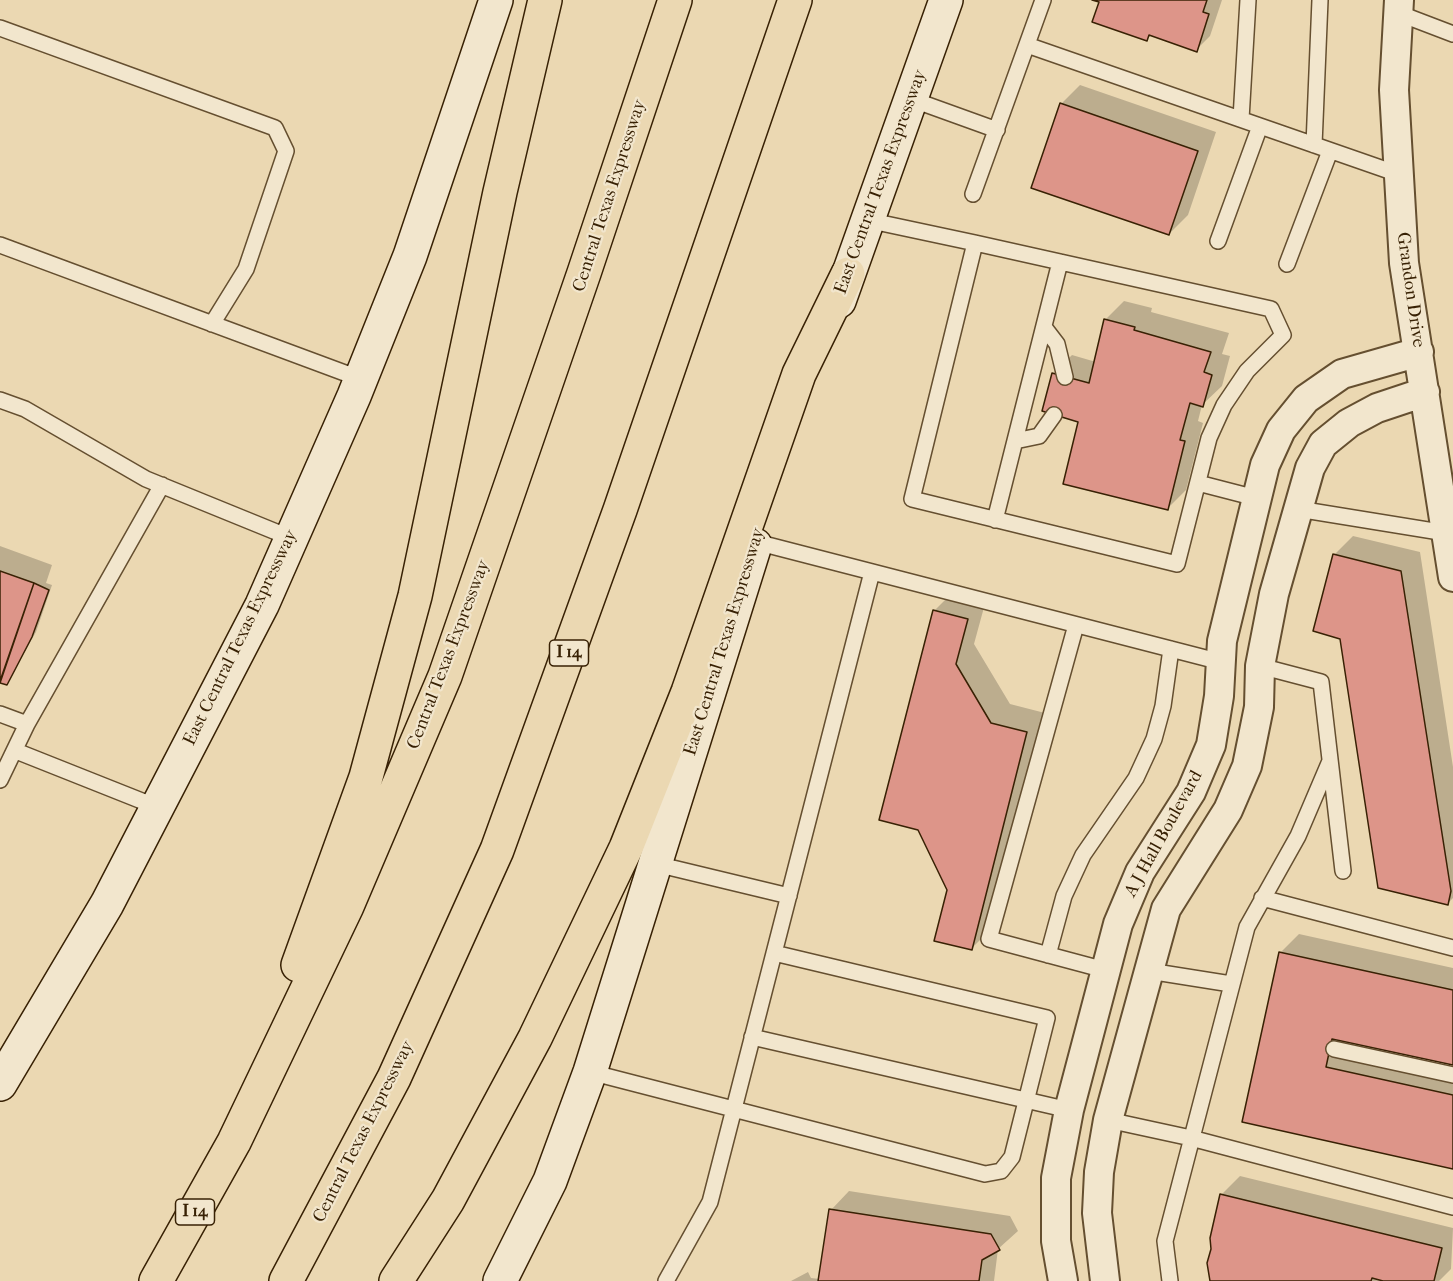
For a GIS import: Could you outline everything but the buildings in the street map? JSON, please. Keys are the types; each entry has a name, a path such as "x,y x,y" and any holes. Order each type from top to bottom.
{"highway":[{"path":"234,1142 366,777 416,596 500,192 545,0"},
{"name":"Central Texas Expressway","path":"156,1281 234,1142 347,906 445,676 581,284 675,0"},
{"name":"Central Texas Expressway","path":"285,1281 394,1078 497,850 620,510 795,0"},
{"path":"396,1281 448,1200 535,1038 626,848 688,692 799,374 848,274"}],"main road":[{"name":"East Central Texas Expressway","path":"0,1084 107,904 262,605 361,379 410,256 496,0"},
{"name":"East Central Texas Expressway","path":"500,1281 550,1181 590,1072 781,462 946,0"}],"street":[{"name":"Grandon Drive","path":"1398,7 1395,90 1404,263 1448,521 1453,577"},
{"name":"A J Hall Boulevard","path":"1063,1281 1056,1241 1056,1178 1069,1110 1118,924 1140,872 1191,792 1211,745 1222,641 1265,465 1281,429 1306,399 1342,374 1419,352"},
{"path":"1105,1281 1097,1213 1099,1172 1108,1120 1166,909 1228,810 1247,766 1259,707 1260,666 1274,594 1311,468 1323,444 1349,423 1377,408 1425,392"},
{"path":"1256,498 1298,509"},
{"path":"1221,662 1260,666"},
{"path":"1105,970 1149,971"},
{"path":"1069,1110 1108,1120"}],"lane":[{"path":"974,194 1043,0"},
{"path":"1241,120 1248,0"},
{"path":"1314,145 1320,0"},
{"path":"1398,7 1453,34"},
{"path":"0,28 275,128 286,151 246,269 212,324"},
{"path":"1027,45 1398,174"},
{"path":"911,99 997,130"},
{"path":"1218,241 1260,126"},
{"path":"1287,264 1330,151"},
{"path":"867,220 975,243 1271,309 1283,335 1247,371 1224,405 1209,438 1178,564 912,499 975,243"},
{"path":"0,245 361,379"},
{"path":"995,520 1060,262"},
{"path":"1044,327 1057,344 1065,377"},
{"path":"0,400 25,409 162,485 291,538"},
{"path":"1015,441 1038,436 1054,415"},
{"path":"1198,483 1256,498"},
{"path":"0,780 16,751 27,724 162,485"},
{"path":"1298,509 1448,521"},
{"path":"756,542 1221,662"},
{"path":"666,1281 710,1202 872,572"},
{"path":"1076,625 989,939 1105,970"},
{"path":"1048,955 1064,896 1083,855 1136,778 1154,739 1163,706 1171,649"},
{"path":"1260,666 1321,682 1343,871"},
{"path":"0,714 27,724"},
{"path":"16,751 157,807"},
{"path":"1170,1281 1164,1241 1247,927 1298,836 1330,761"},
{"path":"657,864 789,896"},
{"path":"1263,898 1453,948"},
{"path":"590,1072 733,1111 985,1174 1001,1171 1012,1156 1047,1018 774,954"},
{"path":"1149,971 1231,984"},
{"path":"752,1037 1069,1110"},
{"path":"1334,1049 1453,1075"},
{"path":"1108,1120 1191,1138 1453,1207"}]}
